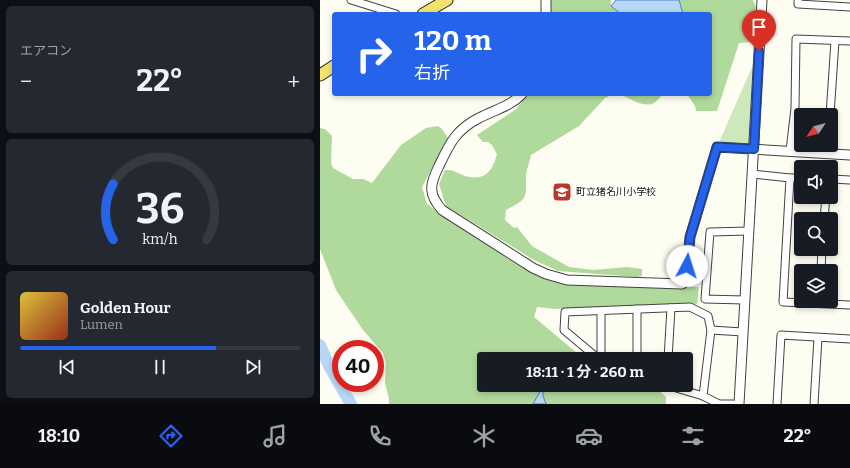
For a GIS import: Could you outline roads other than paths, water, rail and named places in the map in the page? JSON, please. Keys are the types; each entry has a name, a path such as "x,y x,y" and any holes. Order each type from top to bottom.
{"main road":[{"path":"426,12 447,0"},
{"path":"320,75 332,67"}],"street":[{"path":"351,0 390,12"},
{"path":"546,0 546,12"},
{"path":"739,404 762,0"},
{"path":"798,0 798,4 835,3 850,7"},
{"path":"790,151 795,108 796,39 850,41"},
{"path":"830,108 835,41"},
{"path":"520,96 509,105 470,123 454,136 432,181 433,198 442,210 533,268 567,280 682,284 686,281 690,237 717,147 794,151"},
{"path":"837,152 850,155"},
{"path":"752,174 794,178"},
{"path":"790,178 783,302 794,302"},
{"path":"838,179 850,180"},
{"path":"744,300 705,299 710,232 749,231"},
{"path":"838,304 850,305"},
{"path":"590,352 564,330 565,312 690,307 708,316 711,330 703,396"},
{"path":"668,352 671,308"},
{"path":"637,309 637,352"},
{"path":"601,311 601,352"},
{"path":"711,330 742,332"},
{"path":"777,404 781,335 850,339"},
{"path":"814,404 818,338"},
{"path":"690,392 703,396 719,404 733,404"}],"water":[{"path":"616,0 679,0 682,12 618,12 611,6"},
{"path":"540,392 543,392 546,404 533,404"}],"waterway":[{"path":"320,345 329,366 351,404"}],"place":[{"name":"町立猪名川小学校","path":"562,192"}]}
